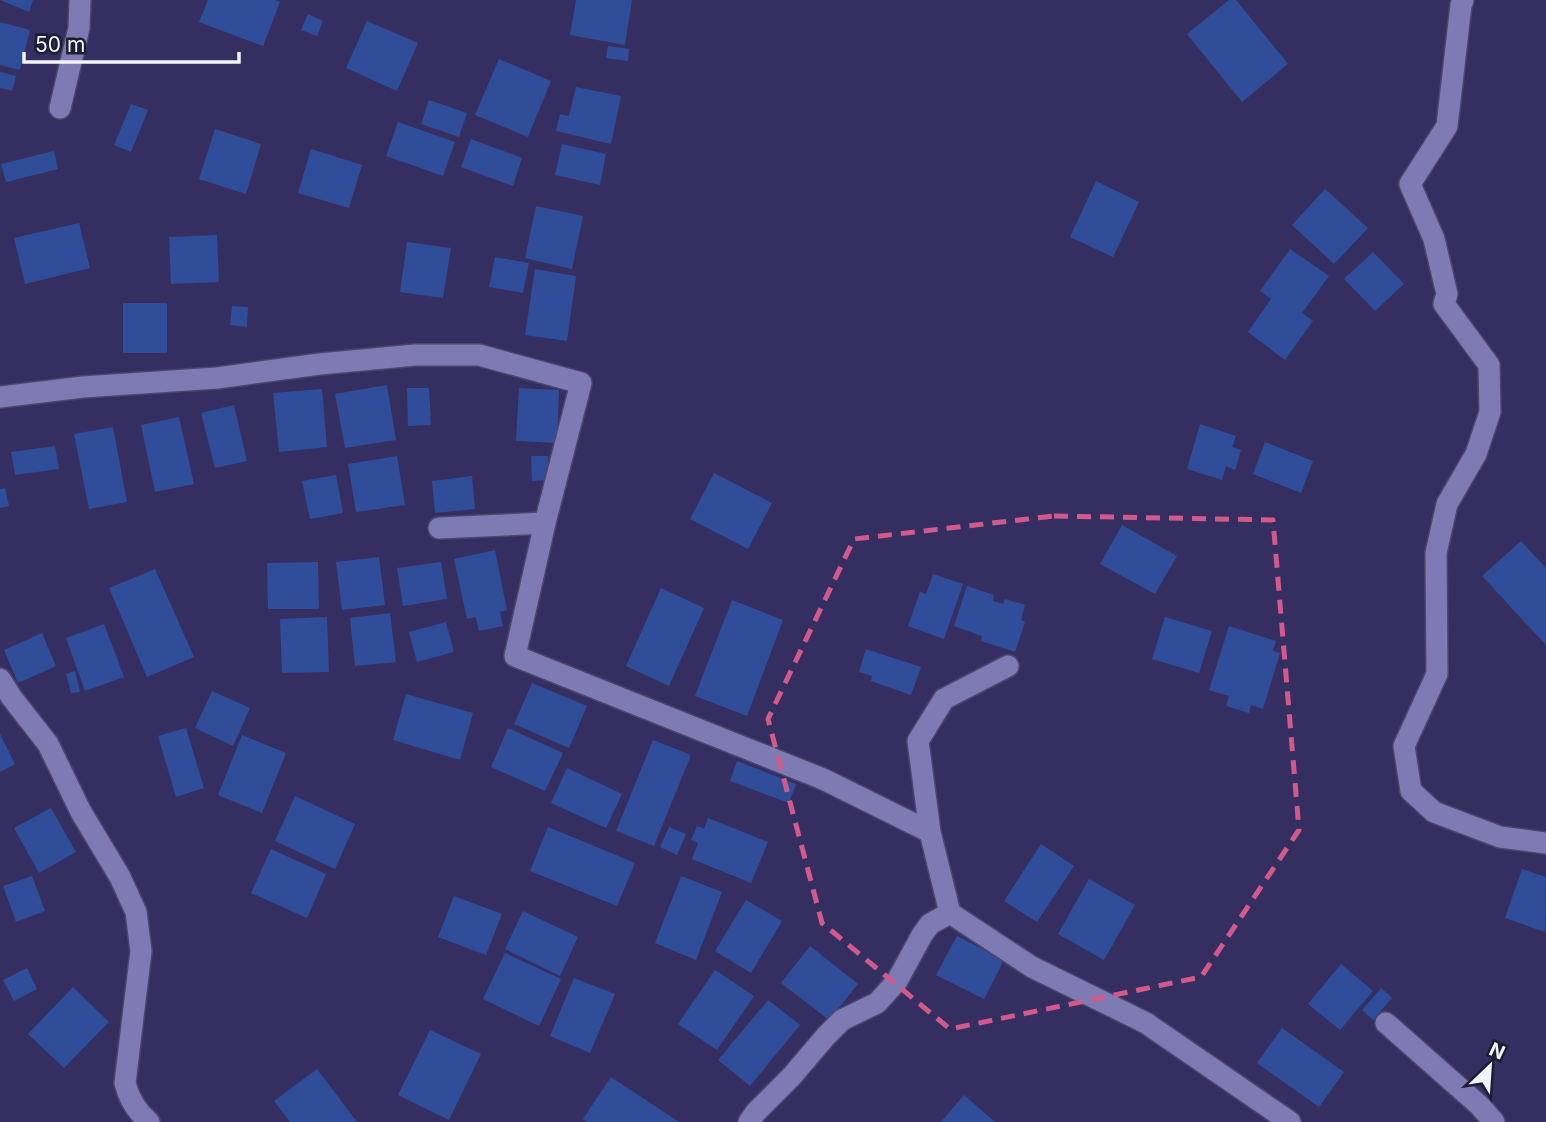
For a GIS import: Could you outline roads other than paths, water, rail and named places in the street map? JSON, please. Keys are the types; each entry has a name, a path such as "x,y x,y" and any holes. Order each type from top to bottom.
{"street":[{"path":"60,108 79,29 80,0"},
{"path":"1463,0 1447,125 1410,184 1434,239 1447,293 1444,304 1489,365 1490,412 1476,454 1447,503 1436,553 1437,674 1404,746 1411,791 1434,812 1500,837 1546,843"},
{"path":"0,397 83,387 217,378 415,355 478,355 581,383 515,656 823,779 930,832"},
{"path":"439,528 545,523"},
{"path":"1007,666 944,699 918,741 930,832 950,913 1032,967 1146,1023 1290,1122"},
{"path":"0,679 48,744 136,912 141,951 125,1083 129,1097 149,1122"},
{"path":"749,1122 842,1020 877,1003 897,981 930,925 950,913"},
{"path":"1386,1023 1480,1106 1494,1122"}]}
